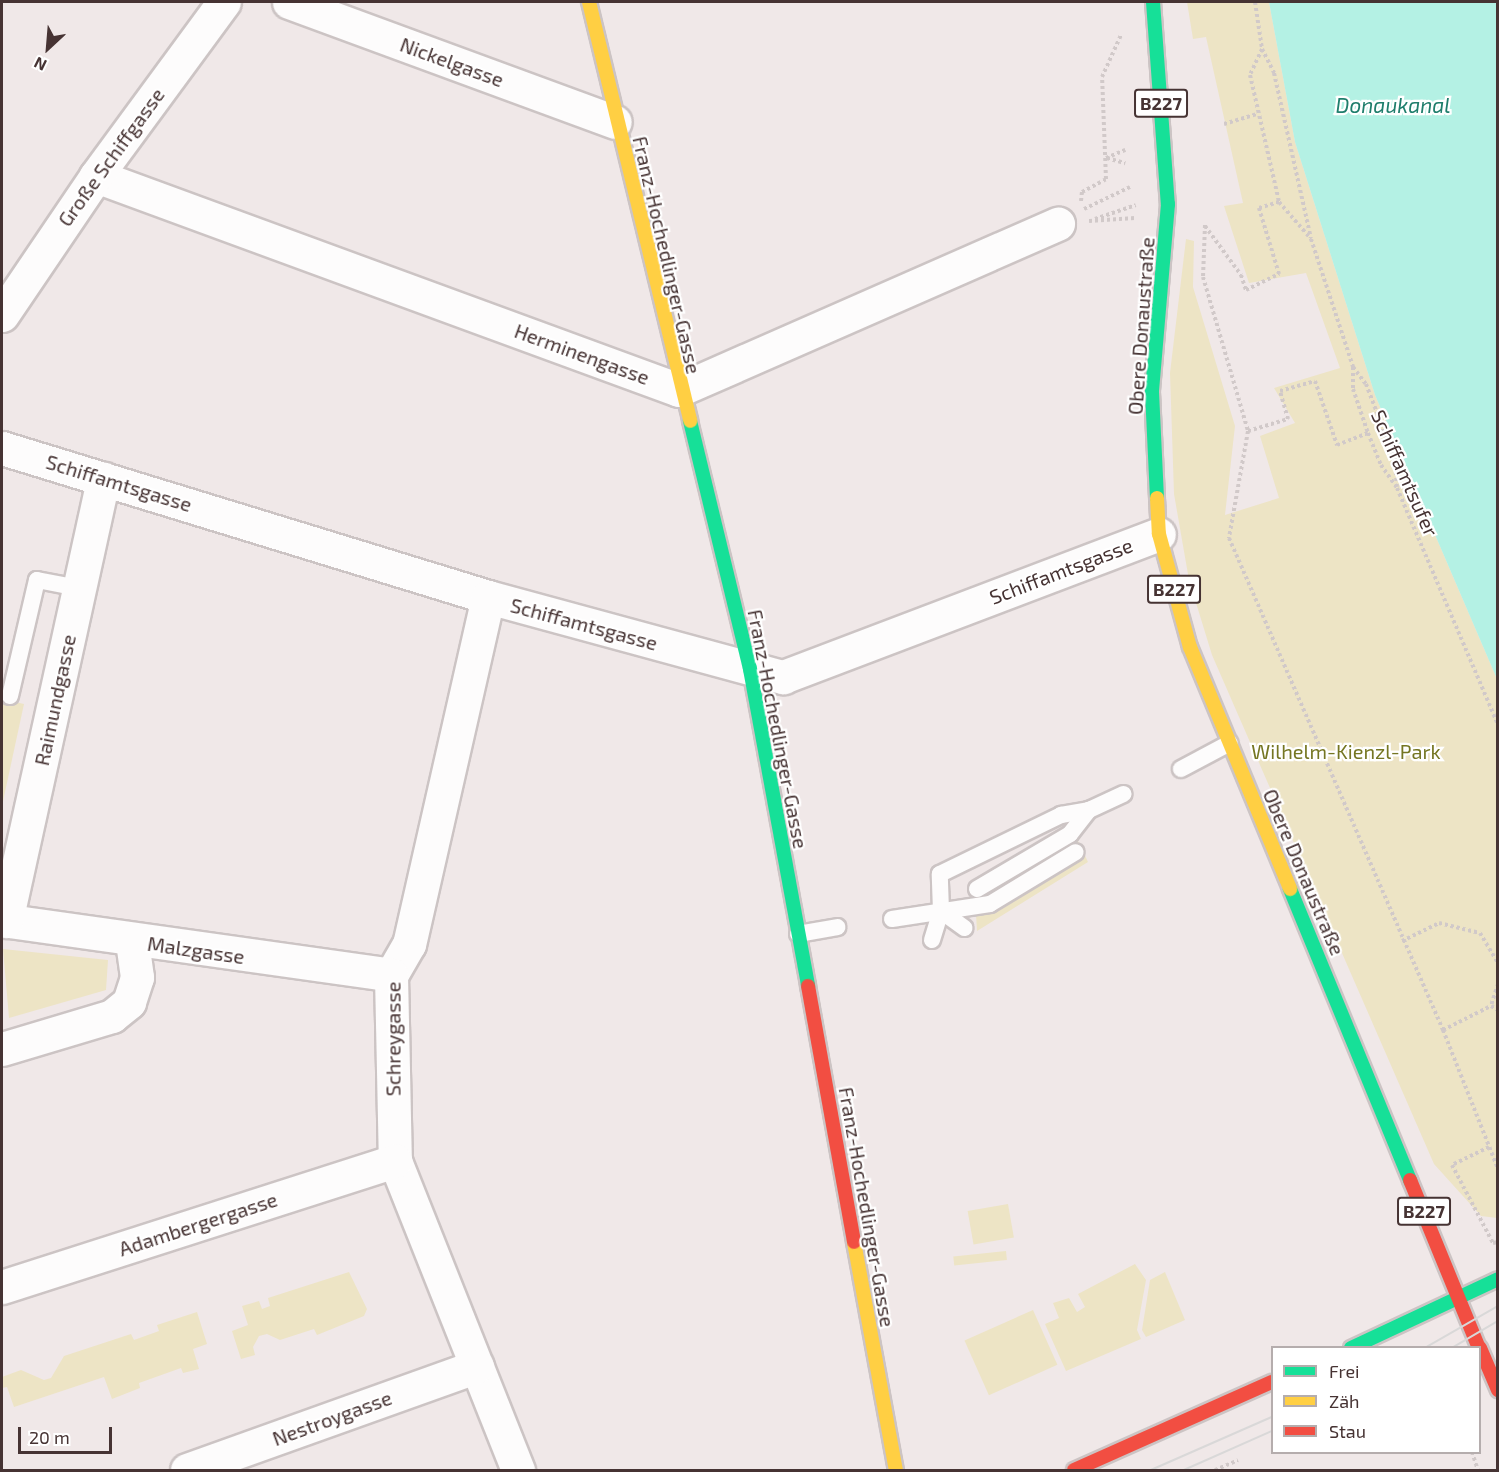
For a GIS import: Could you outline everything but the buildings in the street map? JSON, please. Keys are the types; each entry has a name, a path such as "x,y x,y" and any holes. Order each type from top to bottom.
{"street":[{"name":"Große Schiffgasse","path":"2,315 96,176 224,2"},
{"name":"Nickelgasse","path":"289,2 615,122"},
{"name":"Franz-Hochedlinger-Gasse","path":"589,2 679,390 750,669 896,1470"},
{"name":"Obere Donaustraße","path":"1153,2 1168,204 1152,392 1160,534 1190,647 1478,1346"},
{"name":"Herminengasse","path":"96,176 679,390"},
{"path":"679,390 1073,223"},
{"name":"Schiffamtsgasse","path":"2,448 488,597 783,677 1160,534"},
{"name":"Raimundgasse","path":"4,921 104,478"},
{"name":"Schreygasse","path":"488,597 409,944 391,975 395,1161 518,1470"},
{"name":"Malzgasse","path":"4,921 132,941 391,975"},
{"path":"2,1049 112,1016 129,1002 136,977 132,941"},
{"name":"Adambergergasse","path":"2,1287 395,1161"},
{"path":"1353,1346 1497,1279"},
{"name":"Obere Donaustraße","path":"1481,1353 1497,1390"},
{"name":"Nestroygasse","path":"186,1470 477,1366"},
{"path":"1074,1470 1271,1382"}],"lane":[{"path":"10,696 38,580 79,588"},
{"path":"1181,768 1230,743"},
{"path":"932,940 941,911 940,874 1061,815 1089,810 1124,794"},
{"path":"977,889 1070,834 1089,810"},
{"path":"892,919 990,904 1076,852"},
{"path":"941,911 964,928"},
{"path":"798,934 837,927"}],"path":[{"path":"1255,2 1262,49 1274,73 1311,239"},
{"path":"1073,223 1081,210 1082,192 1106,179 1102,77 1124,30"},
{"path":"1262,49 1250,75 1256,114 1279,202 1259,208 1279,274 1246,290 1241,275 1205,225 1203,277 1248,431 1229,538 1402,941 1443,1030 1497,1169"},
{"path":"1224,124 1256,114"},
{"path":"1106,158 1125,150"},
{"path":"1106,158 1125,163"},
{"path":"1094,204 1130,188"},
{"path":"1073,223 1147,202"},
{"name":"Schiffamtsufer","path":"1279,202 1311,239 1353,367 1353,389 1368,434 1381,465 1397,488 1497,725"},
{"path":"1073,223 1146,217"},
{"path":"1353,367 1366,384 1395,459 1397,488"},
{"path":"1248,431 1288,419 1281,391 1316,381 1337,445 1368,434"},
{"path":"1402,941 1439,923 1480,933 1497,963"},
{"path":"1443,1030 1491,1006 1497,984"},
{"path":"1491,1006 1497,1010"},
{"path":"1489,1147 1452,1165 1493,1243 1497,1242"},
{"path":"1473,1454 1478,1470"},
{"path":"1215,1470 1238,1460"}],"green space":[{"name":"Wilhelm-Kienzl-Park","path":"1187,2 1269,2 1295,142 1375,395 1497,679 1497,1218 1481,1216 1434,1164 1212,655 1189,580 1174,494 1170,373 1186,239 1194,241 1193,287 1235,426 1225,515 1279,498 1260,436 1295,423 1274,388 1340,368 1306,273 1249,283 1224,206 1243,203 1206,37 1193,39"},
{"path":"2,699 24,704 2,806"},
{"path":"1078,841 1088,862 977,931 976,914 1000,910 1079,859 1071,844"},
{"path":"3,949 108,960 106,990 9,1018"},
{"path":"1008,1204 1014,1237 974,1245 968,1211"},
{"path":"1006,1251 1007,1260 954,1265 953,1257"},
{"path":"1135,1264 1146,1280 1137,1330 1141,1339 1066,1371 1045,1324 1059,1318 1053,1303 1069,1298 1077,1312 1085,1307 1078,1294"},
{"path":"349,1272 367,1309 364,1316 317,1335 314,1329 280,1340 267,1334 259,1336 253,1347 255,1355 241,1359 232,1331 248,1325 242,1306 259,1301 262,1309 270,1306 268,1298"},
{"path":"1165,1272 1185,1320 1146,1337 1142,1330 1150,1280"},
{"path":"1033,1310 1057,1365 989,1395 964,1341"},
{"path":"197,1312 207,1344 193,1349 199,1369 183,1373 181,1368 139,1383 140,1388 112,1399 104,1377 14,1407 7,1387 2,1388 2,1377 21,1370 44,1380 51,1378 64,1356 131,1334 134,1340 159,1331 157,1325"}],"water":[{"name":"Donaukanal","path":"1269,2 1497,2 1497,679 1375,395 1295,142"}],"tram line":[{"path":"1428,1346 1498,1306"},
{"path":"1455,1346 1498,1321"},
{"path":"1151,1470 1271,1417"},
{"path":"1184,1470 1271,1431"}],"traffic: fast":[{"path":"1153,2 1168,204 1152,392 1157,498"},
{"path":"690,421 750,669 808,986"},
{"path":"1290,889 1410,1180"},
{"path":"1355,1346 1498,1279"}],"traffic: slow":[{"path":"589,2 690,421"},
{"path":"1157,498 1159,534 1190,647 1290,889"},
{"path":"854,1242 896,1470"}],"traffic: jam":[{"path":"808,986 854,1242"},
{"path":"1410,1180 1478,1346"},
{"path":"1481,1350 1498,1390"},
{"path":"1074,1470 1271,1382"}]}
